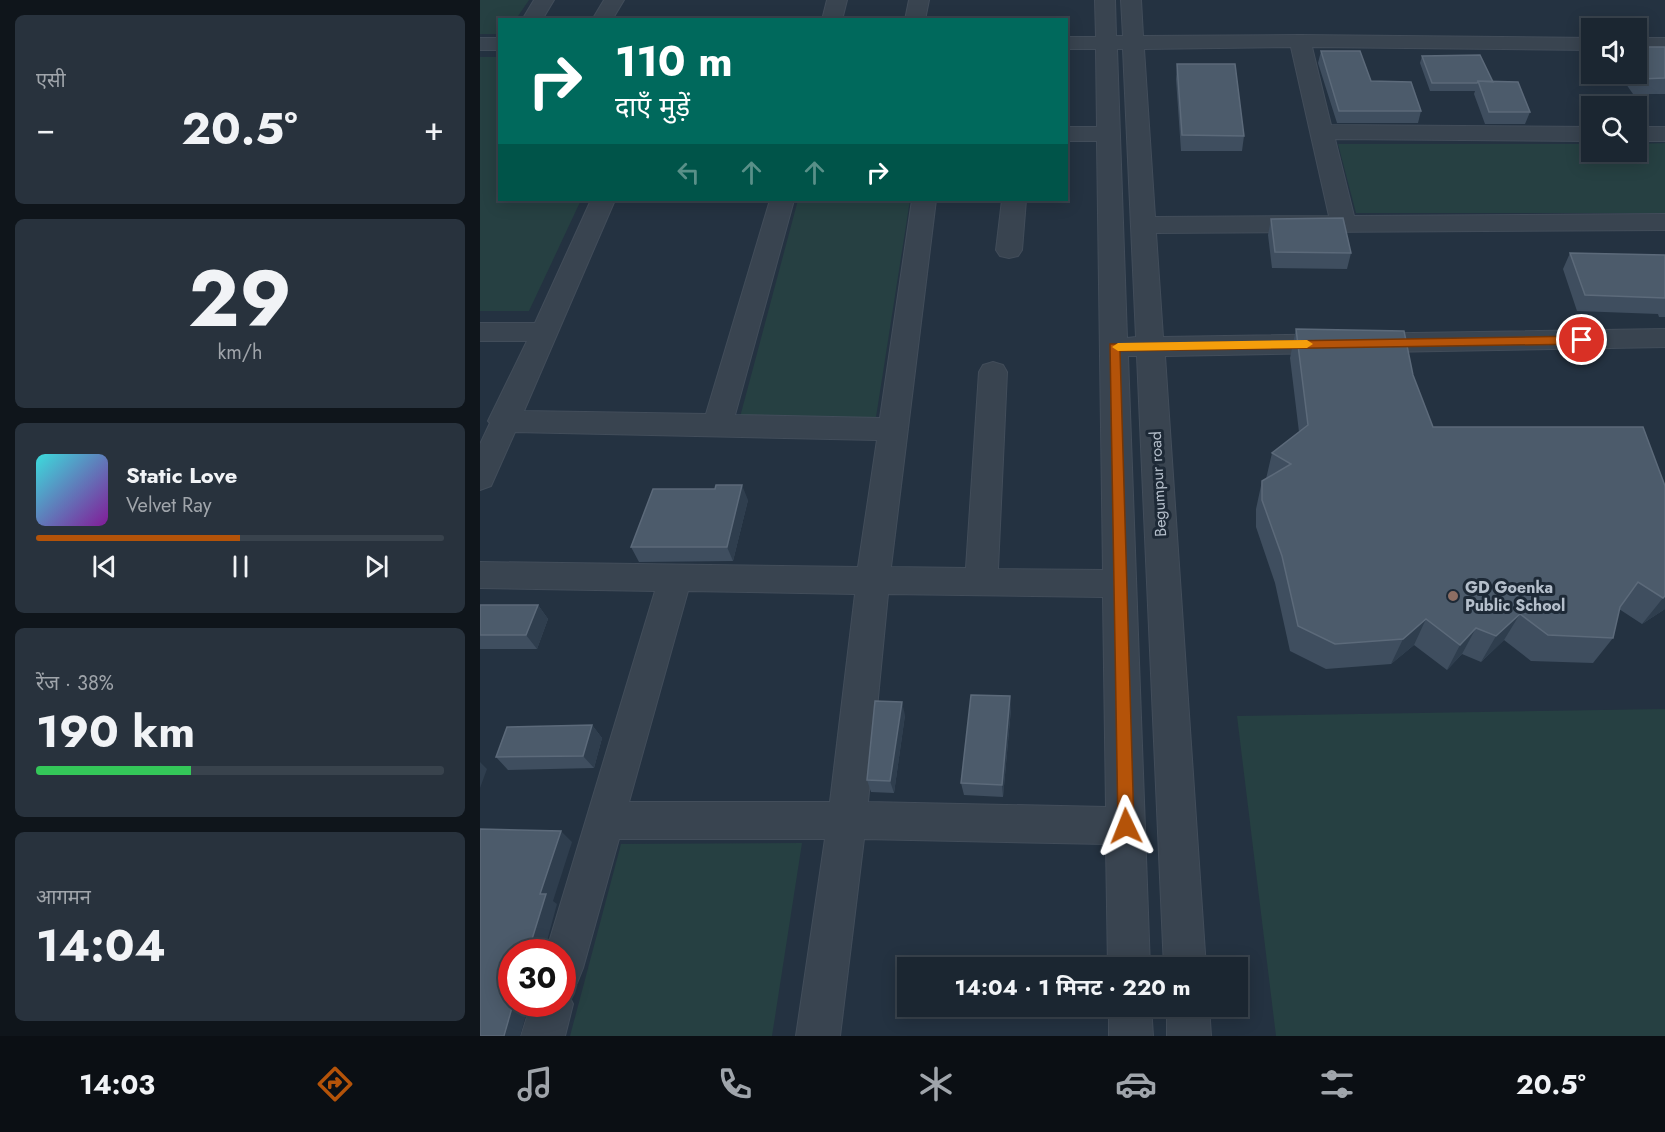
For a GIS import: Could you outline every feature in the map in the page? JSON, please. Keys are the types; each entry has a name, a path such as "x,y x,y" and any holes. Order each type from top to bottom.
{"street":[{"path":"533,18 544,0"},
{"path":"603,18 615,0"},
{"path":"832,18 837,0"},
{"path":"915,18 919,0"},
{"name":"Begumpur road","path":"1105,0 1120,43 1144,225 1184,957"},
{"name":"Begumpur road","path":"1130,957 1108,134 1120,43 1131,0"},
{"path":"1300,41 1343,222"},
{"path":"1068,43 1300,41 1581,44"},
{"path":"480,44 498,44"},
{"path":"1647,44 1665,44"},
{"path":"1320,132 1581,134"},
{"path":"1068,134 1108,134"},
{"path":"1647,134 1665,134"},
{"path":"480,478 603,201"},
{"path":"717,426 782,201"},
{"path":"818,1036 847,820 892,429 924,201"},
{"path":"1009,250 1014,201"},
{"path":"1144,225 1343,222 1665,222"},
{"path":"480,332 543,332"},
{"path":"1114,347 1665,338"},
{"path":"981,582 993,372"},
{"path":"503,422 892,429"},
{"path":"480,575 1119,584"},
{"path":"570,939 675,579"},
{"path":"604,821 847,820 1126,826"},
{"path":"543,1036 548,1017"},
{"path":"1130,1017 1131,1036"},
{"path":"1188,1017 1189,1036"}],"green space":[{"path":"480,0 529,0 517,18 498,18 498,34 480,34"},
{"path":"480,57 498,57 498,201 581,201 529,311 480,311"},
{"path":"1665,143 1665,213 1356,213 1338,144 1581,144 1581,162 1647,162 1647,144"},
{"path":"798,201 910,201 876,417 740,417"},
{"path":"1665,709 1665,1036 1276,1036 1237,716"},
{"path":"802,843 772,1036 570,1036 621,844"}],"building":[{"path":"1647,47 1665,47 1665,78 1647,79"},
{"path":"1321,51 1360,51 1371,81 1411,82 1421,111 1339,111"},
{"path":"1480,55 1493,82 1432,83 1422,56"},
{"path":"1177,64 1235,64 1244,136 1182,135"},
{"path":"1478,81 1518,82 1530,112 1489,112"},
{"path":"1343,218 1351,253 1275,252 1271,219"},
{"path":"1570,253 1665,255 1665,298 1585,295"},
{"name":"GD Goenka Public School","path":"1296,329 1404,331 1413,375 1433,427 1643,427 1665,486 1665,596 1663,598 1638,582 1620,607 1613,638 1548,635 1520,614 1496,636 1476,628 1460,645 1426,619 1403,639 1335,644 1298,626 1282,556 1262,500 1262,481 1291,464 1272,453 1308,425"},
{"path":"716,485 742,485 727,547 631,547 653,489 715,489"},
{"path":"480,605 538,605 526,635 480,635"},
{"path":"971,695 1010,696 1002,785 961,783"},
{"path":"875,701 902,702 890,781 867,780"},
{"path":"592,725 583,756 496,757 507,727"},
{"path":"480,829 561,831 540,894 546,894 532,939 498,939 498,1017 509,1017 504,1036 480,1036"}],"slow traffic":[{"path":"1118,347 1307,344"}],"place":[{"name":"GD Goenka Public School","path":"1453,596"}],"route":[{"path":"1126,826 1114,347 1582,340"}]}
